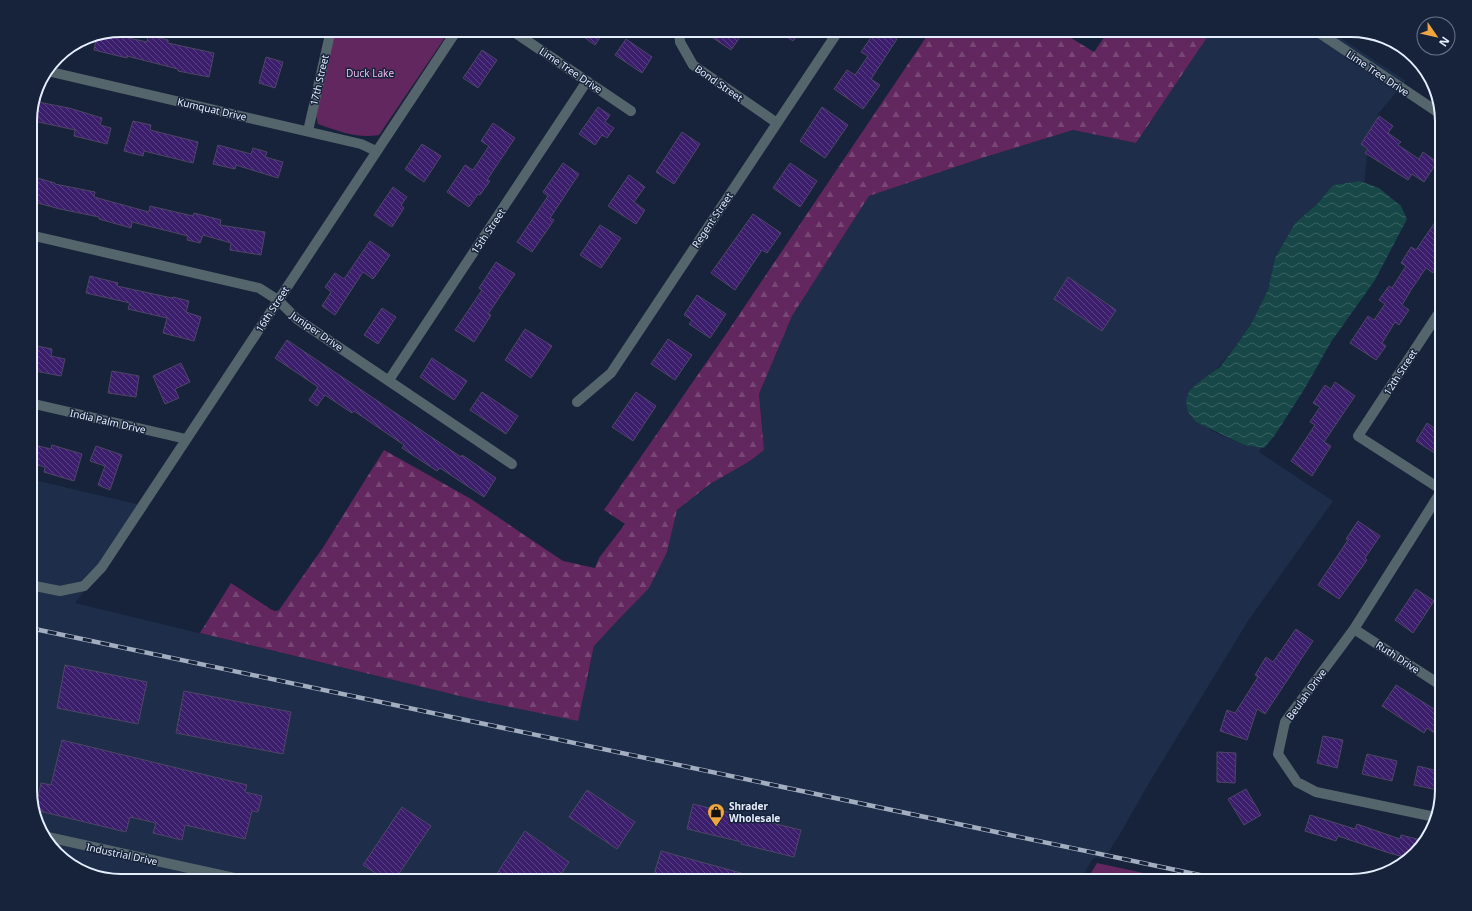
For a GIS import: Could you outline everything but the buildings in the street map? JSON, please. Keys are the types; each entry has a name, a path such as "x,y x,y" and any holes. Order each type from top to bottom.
{"street":[{"name":"17th Street","path":"308,131 329,37"},
{"name":"16th Street","path":"37,586 60,591 84,586 102,567 451,37"},
{"name":"Lime Tree Drive","path":"521,37 631,111"},
{"name":"Bond Street","path":"680,37 680,42 693,65 777,123"},
{"name":"Regent Street","path":"577,402 611,373 834,37"},
{"name":"Lime Tree Drive","path":"1325,37 1434,110"},
{"name":"Kumquat Drive","path":"52,72 308,131 361,144 376,151"},
{"name":"15th Street","path":"389,380 587,81"},
{"name":"Juniper Drive","path":"37,237 259,288 278,300 297,319 512,464"},
{"name":"12th Street","path":"1435,319 1358,436 1435,486"},
{"name":"India Palm Drive","path":"37,405 186,439"},
{"name":"Beulah Drive","path":"1431,816 1316,792 1298,782 1278,754 1285,722 1354,629 1435,501"},
{"name":"Ruth Drive","path":"1354,629 1435,681"},
{"name":"Industrial Drive","path":"52,838 216,874"}],"shaded area":[{"path":"1207,37 1340,37 1406,81 1378,114 1368,147 1364,183 1360,181 1333,185 1317,204 1295,223 1275,258 1268,290 1251,324 1216,370 1210,430 1244,445 1262,447 1259,452 1333,501 1248,621 1104,859 1096,857 1092,860 1084,874 121,874 99,871 79,863 70,857 54,841 48,832 43,822 37,796 37,481 149,507 75,603 476,700 588,678 594,646 620,618 667,552 677,510 710,484 750,461 764,450 759,394 792,316 869,196 982,158 1073,130 1136,143"}],"green space":[{"name":"Duck Lake","path":"334,37 445,37 379,135 363,136 348,134 318,124 316,115"},
{"path":"926,37 1069,37 1094,52 1104,37 1207,37 1136,143 1073,130 982,158 869,196 792,316 759,394 764,450 750,461 710,484 677,510 667,552 649,588 594,646 578,721 476,700 200,633 231,583 272,610 279,610 324,546 384,450 471,499 563,561 595,568 599,558 625,524 604,510 724,337"},
{"path":"1097,863 1148,874 1090,874"}],"water":[{"path":"1360,181 1379,188 1401,206 1407,219 1375,280 1331,342 1305,388 1275,435 1264,448 1244,445 1196,422 1188,412 1186,401 1189,391 1220,367 1251,324 1268,290 1275,258 1295,223 1317,204 1333,185"}],"railway":[{"path":"37,629 1195,874"}],"place":[{"name":"Shrader Wholesale","path":"716,827"}]}
